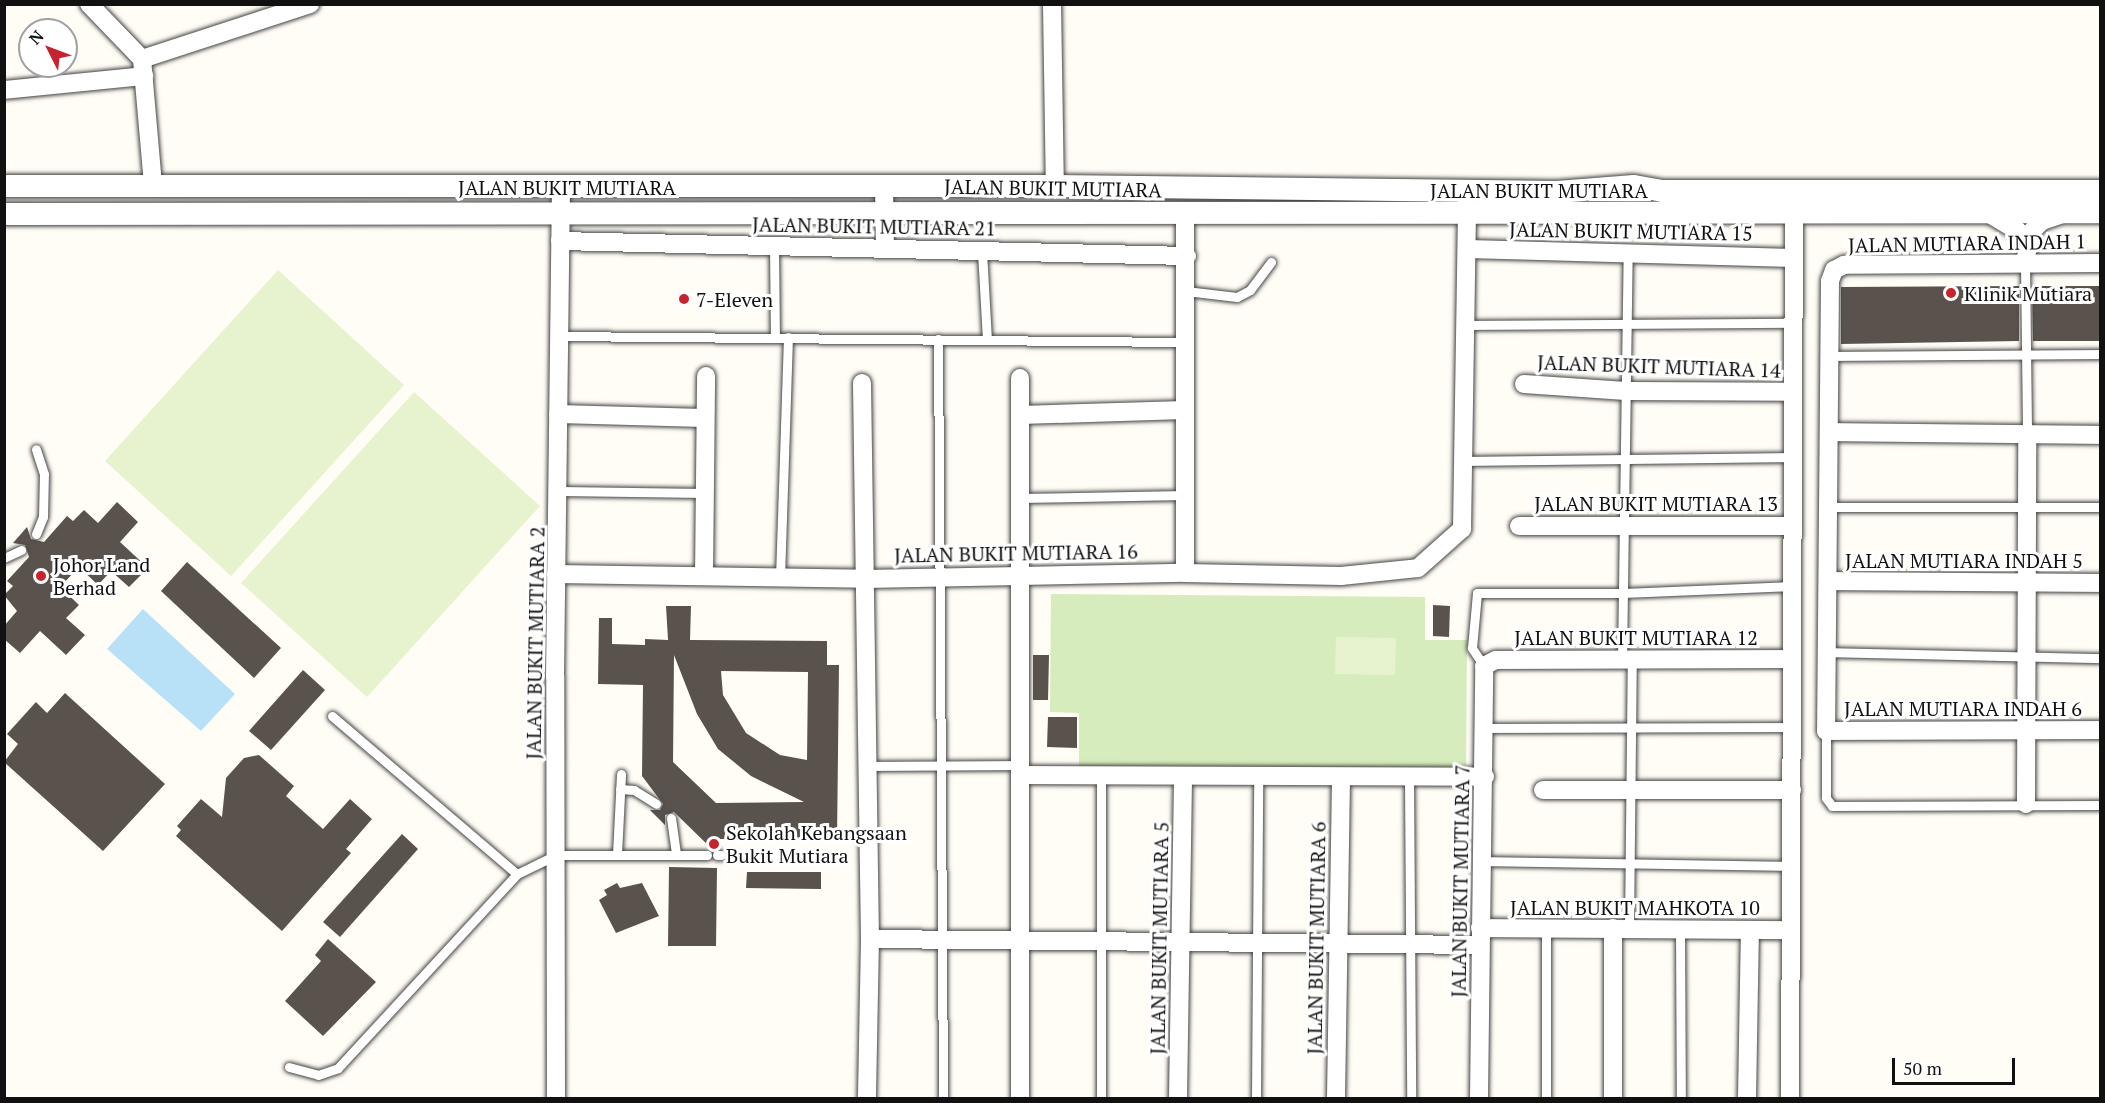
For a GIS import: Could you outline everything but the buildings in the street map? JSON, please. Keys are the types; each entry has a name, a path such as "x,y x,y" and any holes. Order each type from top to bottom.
{"street":[{"path":"89,4 143,68 153,184 151,199 132,214"},
{"path":"4,90 143,68 310,4"},
{"path":"1033,213 1051,197 1055,186 1052,4"},
{"path":"153,184 166,206 183,215"},
{"name":"JALAN BUKIT MUTIARA","path":"4,186 153,184 561,188 1055,186 1794,212 1982,210 2100,212"},
{"path":"884,186 885,248"},
{"path":"1055,186 1063,198 1088,213"},
{"name":"JALAN BUKIT MUTIARA","path":"4,214 1088,213 1467,202 1634,186 1663,191 1748,189 2100,191"},
{"name":"JALAN BUKIT MUTIARA 2","path":"556,1098 556,574 560,492 558,336 561,188"},
{"path":"1748,189 1776,196 1794,212 1791,323 1793,586 1790,1098"},
{"path":"1794,212 1817,194 1840,189"},
{"path":"1464,461 1467,202"},
{"path":"1982,210 2007,222 2025,243"},
{"path":"1185,211 1188,342 1185,410 1185,573"},
{"path":"2025,264 2025,243 2042,221 2071,212"},
{"name":"JALAN BUKIT MUTIARA 21","path":"560,241 1187,256"},
{"name":"JALAN BUKIT MUTIARA 15","path":"1468,249 1793,258"},
{"name":"JALAN MUTIARA INDAH 1","path":"1830,356 1834,270 1844,265 2100,263"},
{"path":"1826,731 1830,356"},
{"path":"704,576 706,376"},
{"path":"1020,378 1019,498 1023,576 1023,938 1020,1098"},
{"path":"862,383 870,939 867,1098"},
{"name":"JALAN BUKIT MUTIARA 14","path":"1524,384 1626,391 1792,392"},
{"path":"1020,415 1185,410"},
{"path":"558,414 704,418"},
{"path":"1829,432 2100,435"},
{"path":"2026,804 2027,435"},
{"name":"JALAN BUKIT MUTIARA 16","path":"556,574 865,579 1185,573 1341,576 1418,568 1462,529 1464,461"},
{"name":"JALAN BUKIT MUTIARA 13","path":"1519,526 1793,526"},
{"name":"JALAN MUTIARA INDAH 5","path":"1828,581 2100,584"},
{"name":"JALAN BUKIT MUTIARA 12","path":"1484,666 1496,660 1791,659"},
{"name":"JALAN BUKIT MUTIARA 7","path":"1479,1098 1480,936 1485,777 1484,666"},
{"name":"JALAN MUTIARA INDAH 6","path":"1826,731 2026,728 2100,730"},
{"path":"1023,770 1101,777 1258,779 1485,777"},
{"name":"JALAN BUKIT MUTIARA 5","path":"1178,1098 1183,941 1183,778"},
{"name":"JALAN BUKIT MUTIARA 6","path":"1336,1098 1341,944 1341,779"},
{"path":"1543,790 1792,790"},
{"name":"JALAN BUKIT MAHKOTA 10","path":"870,939 1023,938 1413,944 1546,928 1791,930"},
{"path":"1613,1098 1621,928"},
{"path":"1747,1098 1750,931"}],"lane":[{"path":"774,246 775,337"},
{"path":"982,251 987,340"},
{"path":"1621,928 1629,863 1631,728 1623,593 1628,252"},
{"path":"1186,291 1237,297 1250,290 1271,262"},
{"path":"2025,264 2028,354 2027,435"},
{"path":"1466,325 1627,322 1791,323"},
{"path":"558,336 1188,342"},
{"path":"780,578 788,337"},
{"path":"938,339 944,938 943,1098"},
{"path":"1830,356 2100,354"},
{"path":"36,449 44,474 43,517 36,534"},
{"path":"1464,461 1792,457"},
{"path":"560,492 705,493"},
{"path":"1019,498 1185,495"},
{"path":"1828,507 2100,507"},
{"path":"4,558 21,550"},
{"path":"1484,666 1472,648 1477,594 1623,593 1793,586"},
{"path":"1827,652 2027,659 2100,658"},
{"path":"332,716 517,874"},
{"path":"1485,728 1792,727"},
{"path":"1826,731 1826,798 1832,806 2100,805"},
{"path":"867,766 942,765 1023,770"},
{"path":"617,854 621,774"},
{"path":"1101,777 1101,1098"},
{"path":"1409,778 1413,944 1411,1098"},
{"path":"1256,1098 1258,779"},
{"path":"620,789 634,790 656,804"},
{"path":"671,818 676,855"},
{"path":"289,1067 318,1075 338,1068 517,874 556,855 707,855"},
{"path":"1482,861 1792,866"},
{"path":"1546,928 1546,1098"},
{"path":"1680,930 1681,1098"}],"green space":[{"path":"278,270 404,385 231,576 105,461"},
{"path":"414,392 540,506 367,697 241,583"},
{"path":"1051,594 1425,597 1425,640 1467,640 1466,771 1079,768 1079,713 1050,712"},
{"path":"1336,637 1396,638 1395,675 1335,674"}],"water":[{"path":"143,609 235,694 201,731 107,649"}],"place":[{"name":"Klinik Mutiara","path":"1951,293"},
{"name":"7-Eleven","path":"684,299"},
{"name":"Johor Land Berhad","path":"41,576"},
{"name":"Sekolah Kebangsaan Bukit Mutiara","path":"714,844"}]}
